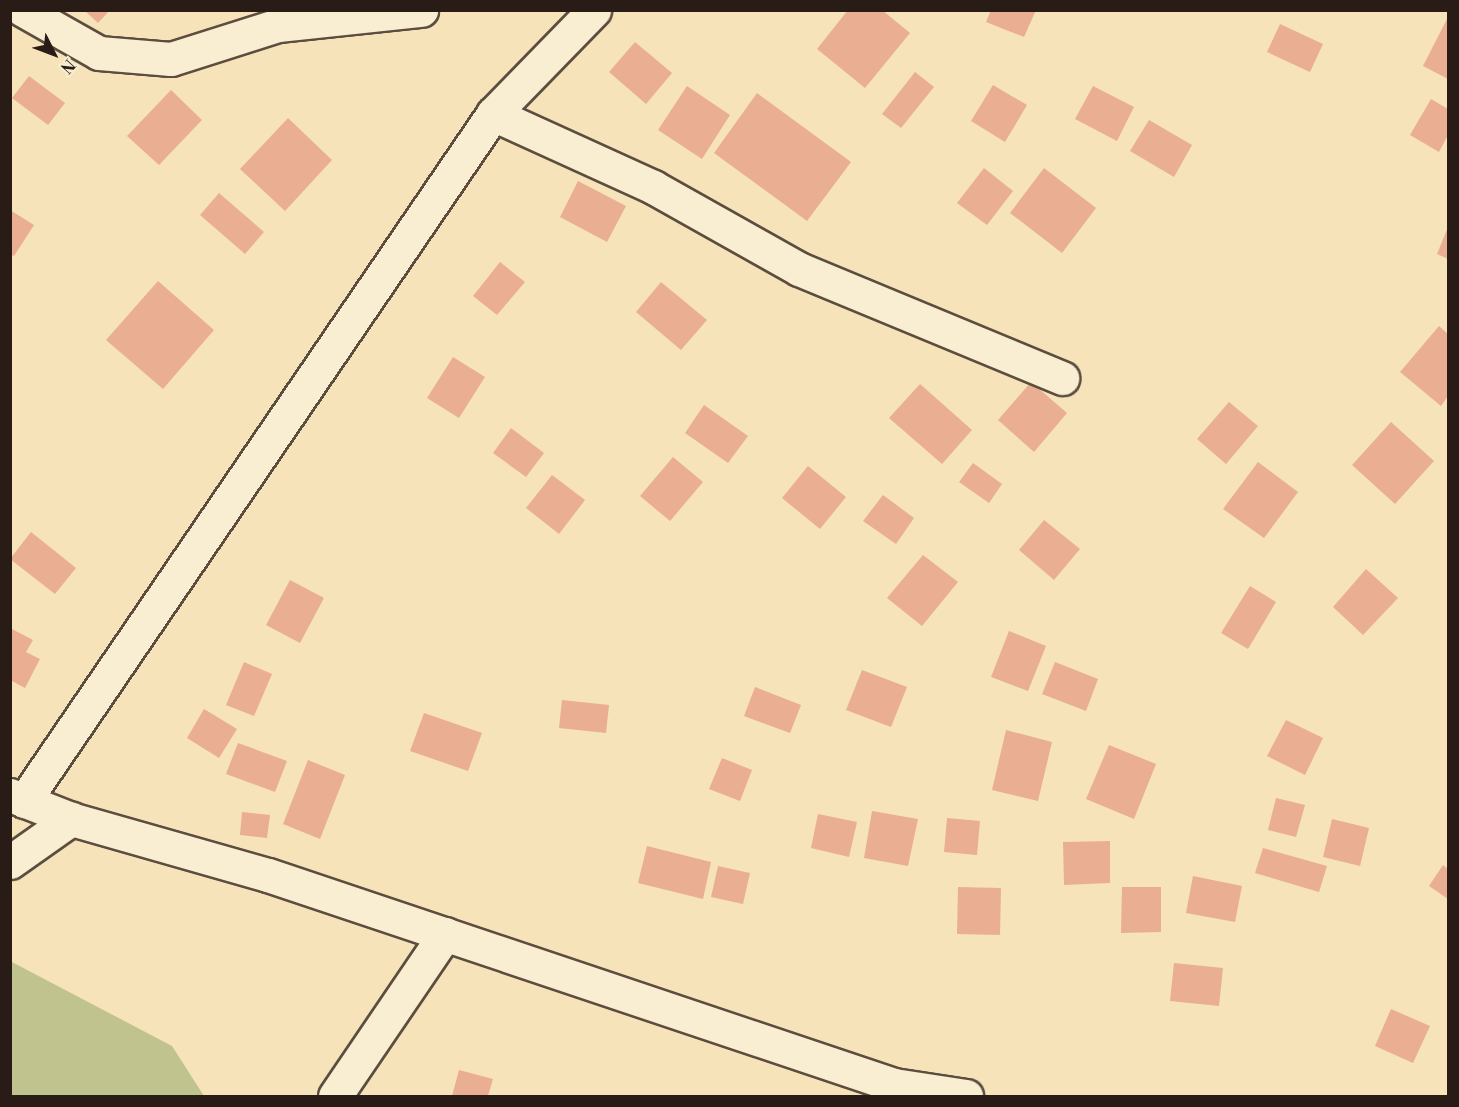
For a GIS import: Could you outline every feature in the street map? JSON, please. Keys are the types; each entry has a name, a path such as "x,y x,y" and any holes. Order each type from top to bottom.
{"street":[{"path":"23,10 99,53 171,59 278,25 421,10"},
{"path":"594,10 493,114 17,798 71,819 268,875 894,1085 966,1096"},
{"path":"493,114 653,187 809,273 1062,378"},
{"path":"10,862 71,819"},
{"path":"335,1096 445,934"}],"green space":[{"path":"10,961 172,1046 204,1096 11,1096"}],"building":[{"path":"84,10 110,10 98,23"},
{"path":"848,10 882,10 910,33 865,88 817,49"},
{"path":"991,10 1036,10 1024,37 986,22"},
{"path":"1448,17 1448,79 1423,66"},
{"path":"1280,24 1323,44 1310,72 1267,52"},
{"path":"635,42 672,73 646,104 609,72"},
{"path":"915,72 934,87 901,128 882,114"},
{"path":"29,76 65,103 48,125 12,98"},
{"path":"993,85 1027,105 1005,142 971,121"},
{"path":"687,86 730,115 702,159 658,130"},
{"path":"1093,86 1134,107 1117,141 1075,119"},
{"path":"171,90 202,120 159,165 127,136"},
{"path":"757,93 851,162 807,221 714,153"},
{"path":"1431,99 1448,109 1448,135 1439,152 1410,135"},
{"path":"288,118 332,160 285,211 240,169"},
{"path":"1149,120 1192,145 1174,177 1130,151"},
{"path":"984,168 1013,191 987,225 957,203"},
{"path":"1044,168 1096,208 1062,253 1010,213"},
{"path":"578,181 626,206 607,242 560,217"},
{"path":"219,193 264,232 245,254 200,215"},
{"path":"10,210 34,225 14,256 10,254"},
{"path":"1448,227 1448,259 1437,254"},
{"path":"500,262 525,282 497,315 473,296"},
{"path":"158,281 214,330 163,389 106,340"},
{"path":"661,282 707,320 681,350 636,312"},
{"path":"1439,326 1448,334 1448,396 1441,406 1400,372"},
{"path":"453,357 485,377 459,418 427,398"},
{"path":"1031,382 1067,413 1034,452 998,420"},
{"path":"920,384 972,430 942,464 889,418"},
{"path":"1229,402 1258,426 1226,464 1197,439"},
{"path":"704,405 748,436 728,463 685,433"},
{"path":"1391,422 1434,461 1395,504 1352,465"},
{"path":"511,428 544,453 526,477 493,453"},
{"path":"673,457 703,482 670,521 640,496"},
{"path":"1258,462 1298,492 1264,538 1223,509"},
{"path":"973,463 1002,484 989,503 959,482"},
{"path":"808,466 846,497 820,529 782,498"},
{"path":"552,475 585,500 559,534 526,508"},
{"path":"883,495 914,518 896,544 863,521"},
{"path":"1044,520 1080,549 1054,580 1019,550"},
{"path":"31,532 76,568 55,594 10,559"},
{"path":"923,555 958,582 922,626 887,598"},
{"path":"1366,569 1398,598 1363,635 1333,607"},
{"path":"290,580 324,598 300,643 266,625"},
{"path":"1250,586 1276,602 1248,649 1221,633"},
{"path":"10,628 33,640 26,652 40,659 25,688 10,680"},
{"path":"1009,631 1046,646 1028,691 991,677"},
{"path":"244,662 272,674 254,716 226,705"},
{"path":"1055,662 1098,679 1086,711 1042,694"},
{"path":"862,670 907,687 891,727 846,710"},
{"path":"755,687 801,705 790,733 744,716"},
{"path":"562,700 609,705 606,733 559,728"},
{"path":"204,709 237,729 219,758 187,738"},
{"path":"424,713 482,733 468,771 410,751"},
{"path":"1286,720 1323,738 1305,775 1267,756"},
{"path":"1006,730 1052,742 1038,801 992,790"},
{"path":"238,743 287,761 275,792 226,774"},
{"path":"1109,745 1156,764 1134,819 1086,799"},
{"path":"722,758 752,770 740,801 709,789"},
{"path":"308,760 345,775 320,839 283,824"},
{"path":"1276,798 1305,805 1296,837 1268,830"},
{"path":"872,811 918,819 908,866 864,858"},
{"path":"242,812 270,815 267,838 240,835"},
{"path":"818,814 857,822 849,857 811,848"},
{"path":"947,818 980,821 977,855 944,852"},
{"path":"1332,819 1369,828 1360,866 1323,857"},
{"path":"1110,841 1110,883 1064,885 1063,842"},
{"path":"647,846 711,862 703,899 638,883"},
{"path":"1263,848 1327,866 1319,892 1255,873"},
{"path":"1443,865 1448,869 1448,899 1429,886"},
{"path":"718,866 750,873 743,904 711,897"},
{"path":"1193,876 1242,886 1235,922 1186,913"},
{"path":"958,887 1001,888 1000,935 957,934"},
{"path":"1122,887 1161,887 1161,932 1121,933"},
{"path":"1174,963 1223,968 1219,1006 1170,1001"},
{"path":"1391,1009 1430,1026 1413,1063 1375,1046"},
{"path":"459,1070 493,1079 488,1096 452,1096"}]}
